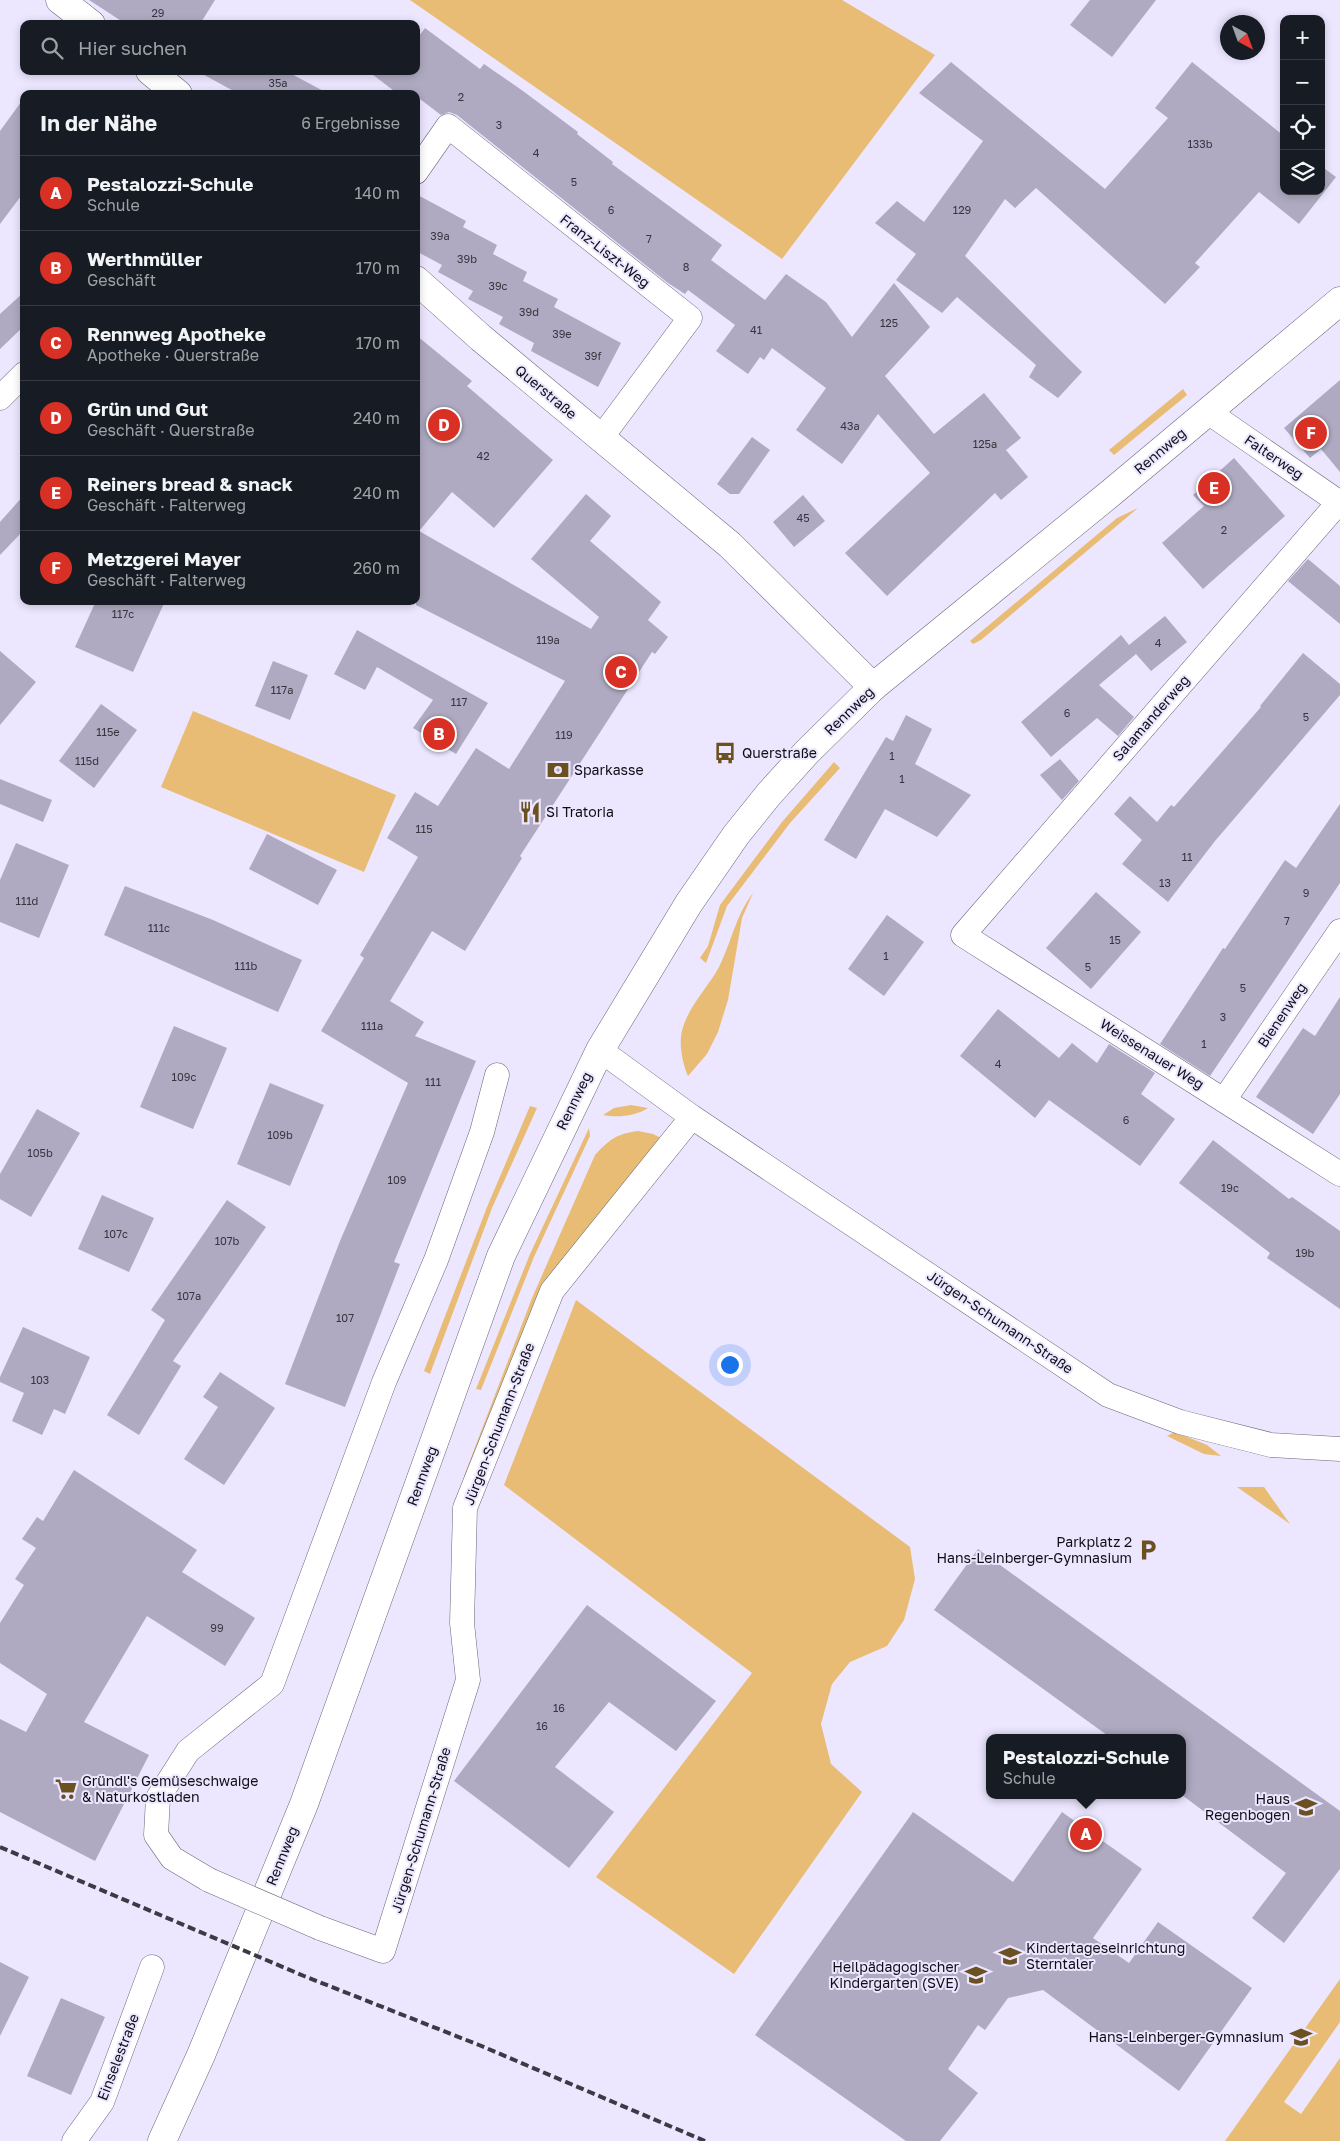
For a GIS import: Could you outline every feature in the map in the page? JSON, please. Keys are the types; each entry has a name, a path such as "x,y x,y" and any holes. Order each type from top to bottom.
{"main road":[{"path":"60,0 86,20"},
{"path":"155,75 173,90"},
{"name":"Querstraße","path":"420,284 481,338 730,545 873,687"},
{"name":"Rennweg","path":"162,2141 201,2055 304,1804 501,1256 600,1050 689,903 736,835 807,752 873,687 1340,301"}],"street":[{"name":"Franz-Liszt-Weg","path":"420,166 448,126 690,318 601,438"},
{"path":"0,398 20,378"},
{"name":"Falterweg","path":"1208,412 1339,502"},
{"name":"Salamanderweg","path":"963,935 1339,502"},
{"name":"Bienenweg","path":"1224,1100 1340,931"},
{"name":"Weissenauer Weg","path":"963,935 1340,1174"},
{"name":"Jürgen-Schumann-Straße","path":"600,1050 692,1117 1108,1394 1180,1422 1271,1445 1340,1449"},
{"name":"Jürgen-Schumann-Straße","path":"498,1075 482,1132 436,1260 384,1382 272,1684 188,1751 158,1798 156,1836 172,1858 209,1880 320,1928 383,1951 468,1680 462,1623 465,1508 552,1291 692,1117"},
{"name":"Einselestraße","path":"74,2141 102,2102 152,1967"}],"shaded area":[{"path":"410,0 842,0 935,55 782,259"},
{"path":"1183,389 1187,395 1114,455 1109,450"},
{"path":"1138,508 981,640 973,644 970,641 1117,518"},
{"path":"193,711 396,795 364,872 161,787"},
{"path":"834,762 840,768 790,823 727,906 706,963 700,958 708,946 720,905 782,822"},
{"path":"753,893 742,918 728,1000 718,1032 707,1054 688,1076 681,1052 683,1027 690,1011 719,967 742,911"},
{"path":"631,1105 648,1108 626,1116 603,1115 614,1108"},
{"path":"530,1106 537,1108 492,1208 430,1374 424,1371 487,1207"},
{"path":"589,1128 590,1136 534,1257 481,1390 476,1389 530,1254"},
{"path":"638,1131 653,1134 667,1141 562,1265 474,1478 464,1476 532,1298 595,1155 614,1138"},
{"path":"576,1300 910,1547 915,1579 904,1620 887,1646 850,1662 832,1684 821,1724 831,1764 862,1792 734,1974 596,1877 752,1673 504,1485"},
{"path":"1175,1432 1207,1445 1221,1456 1204,1454 1167,1436"},
{"path":"1237,1487 1264,1487 1290,1524"},
{"path":"1340,1979 1340,2022 1284,2102 1301,2114 1340,2058 1340,2141 1225,2141"}],"building":[{"path":"89,0 215,0 202,20 120,20"},
{"path":"1090,0 1156,0 1112,57 1070,25"},
{"path":"425,28 480,69 484,64 578,132 577,134 613,162 612,164 722,245 711,260 765,300 786,274 826,302 852,337 894,283 930,327 885,376 934,434 984,393 1021,438 1006,450 1028,477 1001,500 995,493 887,596 845,553 930,473 878,414 842,464 796,430 826,388 772,348 764,360 760,357 748,374 716,351 735,325 688,290 685,294 668,283 457,115 449,112 441,115 420,99 420,90 393,90 373,75 420,75 420,35"},
{"path":"951,62 1105,189 1168,118 1155,108 1192,62 1280,133 1280,195 1322,195 1299,224 1259,192 1195,263 1200,267 1165,304 1036,188 1015,208 1005,199 965,256 1082,372 1058,398 1029,377 1036,365 957,297 942,313 896,280 916,254 875,223 897,201 924,222 983,141 919,93"},
{"path":"204,75 293,75 322,90 232,90"},
{"path":"20,104 20,197 0,224 0,131"},
{"path":"1325,169 1336,177 1325,191"},
{"path":"420,196 466,221 463,227 497,245 493,254 527,272 523,281 558,299 554,307 621,343 598,387 531,351 534,343 499,324 503,317 468,299 473,291 438,272 442,265 420,253"},
{"path":"20,296 20,330 0,349 0,314"},
{"path":"420,338 472,381 467,386 553,460 494,528 452,492 420,530"},
{"path":"1340,380 1340,472 1321,449 1310,458 1284,428"},
{"path":"752,437 770,450 739,494 730,494 717,484"},
{"path":"1234,458 1285,516 1203,589 1162,543 1204,506 1193,495"},
{"path":"586,494 611,516 590,541 661,602 648,620 668,637 655,654 652,652 520,856 522,858 465,951 432,931 390,1001 424,1022 415,1036 476,1061 394,1262 400,1264 345,1407 285,1384 340,1241 408,1083 321,1031 364,958 360,955 418,857 387,838 415,792 438,806 476,748 509,769 565,681 416,605 420,605 420,532 591,629 599,617 531,559"},
{"path":"803,495 825,521 794,547 773,522"},
{"path":"20,500 20,534 0,555 0,522"},
{"path":"1308,559 1340,586 1340,624 1288,581"},
{"path":"94,605 163,605 133,672 75,647"},
{"path":"1165,616 1187,642 1151,671 1136,654 1099,685 1134,717 1118,736 1097,718 1051,757 1021,722 1121,635 1129,645"},
{"path":"357,630 488,703 456,754 413,728 433,700 377,667 365,690 334,674"},
{"path":"0,651 36,682 0,725"},
{"path":"1303,653 1340,684 1340,695 1215,841 1168,902 1122,864 1142,840 1114,814 1130,796 1157,822 1171,805 1174,807 1261,707"},
{"path":"273,661 308,675 290,720 255,706"},
{"path":"101,704 137,730 94,788 59,761"},
{"path":"906,715 932,729 915,764 971,795 937,837 885,809 856,859 824,840 886,737 893,741"},
{"path":"1060,759 1079,781 1062,800 1040,775"},
{"path":"0,779 52,800 43,822 0,804"},
{"path":"1340,804 1340,883 1210,1076 1160,1044 1223,948 1225,949 1285,860 1296,868"},
{"path":"267,834 337,870 318,905 249,869"},
{"path":"16,843 69,865 39,938 0,922 0,880"},
{"path":"125,886 213,920 302,960 278,1012 104,935"},
{"path":"1096,892 1141,932 1091,989 1046,948"},
{"path":"887,915 924,942 884,996 848,969"},
{"path":"1340,997 1340,1094 1313,1134 1256,1097 1303,1028 1315,1036"},
{"path":"998,1009 1059,1058 1072,1043 1097,1063 1109,1044 1155,1073 1141,1094 1175,1119 1140,1166 1049,1100 1035,1118 960,1056"},
{"path":"174,1026 227,1048 193,1129 140,1107"},
{"path":"270,1083 324,1105 290,1186 237,1164"},
{"path":"37,1109 80,1133 31,1217 0,1199 0,1174"},
{"path":"1213,1140 1289,1199 1292,1197 1340,1231 1340,1309 1267,1258 1270,1253 1179,1183"},
{"path":"102,1195 154,1218 129,1272 78,1249"},
{"path":"227,1200 266,1227 173,1361 181,1366 139,1435 107,1415 165,1320 151,1310"},
{"path":"23,1327 90,1357 65,1414 54,1409 42,1435 12,1421 24,1393 0,1382 0,1377"},
{"path":"220,1372 275,1408 224,1485 184,1459 218,1407 203,1397"},
{"path":"74,1470 197,1550 182,1572 255,1618 225,1666 147,1616 84,1722 149,1755 95,1861 0,1812 0,1719 26,1732 47,1694 0,1663 0,1623 24,1585 15,1579 36,1548 22,1539 37,1517 43,1521"},
{"path":"978,1549 1340,1811 1340,1869 1284,1943 1252,1918 1286,1873 1186,1798 1186,1734 1105,1734 934,1610"},
{"path":"587,1605 716,1701 676,1751 609,1702 555,1767 614,1812 569,1868 454,1781"},
{"path":"913,1812 1013,1882 1062,1812 1142,1869 1093,1938 1129,1963 1158,1922 1252,1988 1179,2091 1043,1990 1008,1998 985,2030 978,2025 948,2069 978,2093 940,2141 906,2141 755,2035"},
{"path":"0,1962 29,1977 0,2036"},
{"path":"61,1998 105,2017 71,2095 27,2076"}],"railway":[{"path":"0,1847 304,1976 479,2045 705,2141"}],"place":[{"name":"Grün und Gut","path":"444,425"},
{"name":"Metzgerei Mayer","path":"1311,433"},
{"name":"Reiners bread & snack","path":"1214,488"},
{"name":"Rennweg Apotheke","path":"621,672"},
{"name":"Werthmüller","path":"439,734"},
{"name":"Querstraße","path":"725,753"},
{"name":"Sparkasse","path":"558,770"},
{"name":"Si Tratoria","path":"530,812"},
{"name":"Parkplatz 2 Hans-Leinberger-Gymnasium","path":"1148,1550"},
{"name":"Gründl's Gemüseschwaige & Naturkostladen","path":"66,1789"},
{"name":"Haus Regenbogen","path":"1306,1807"},
{"name":"Pestalozzi-Schule","path":"1086,1834"},
{"name":"Kindertageseinrichtung Sterntaler","path":"1010,1956"},
{"name":"Heilpädagogischer Kindergarten (SVE)","path":"976,1975"},
{"name":"Hans-Leinberger-Gymnasium","path":"1301,2037"}]}
